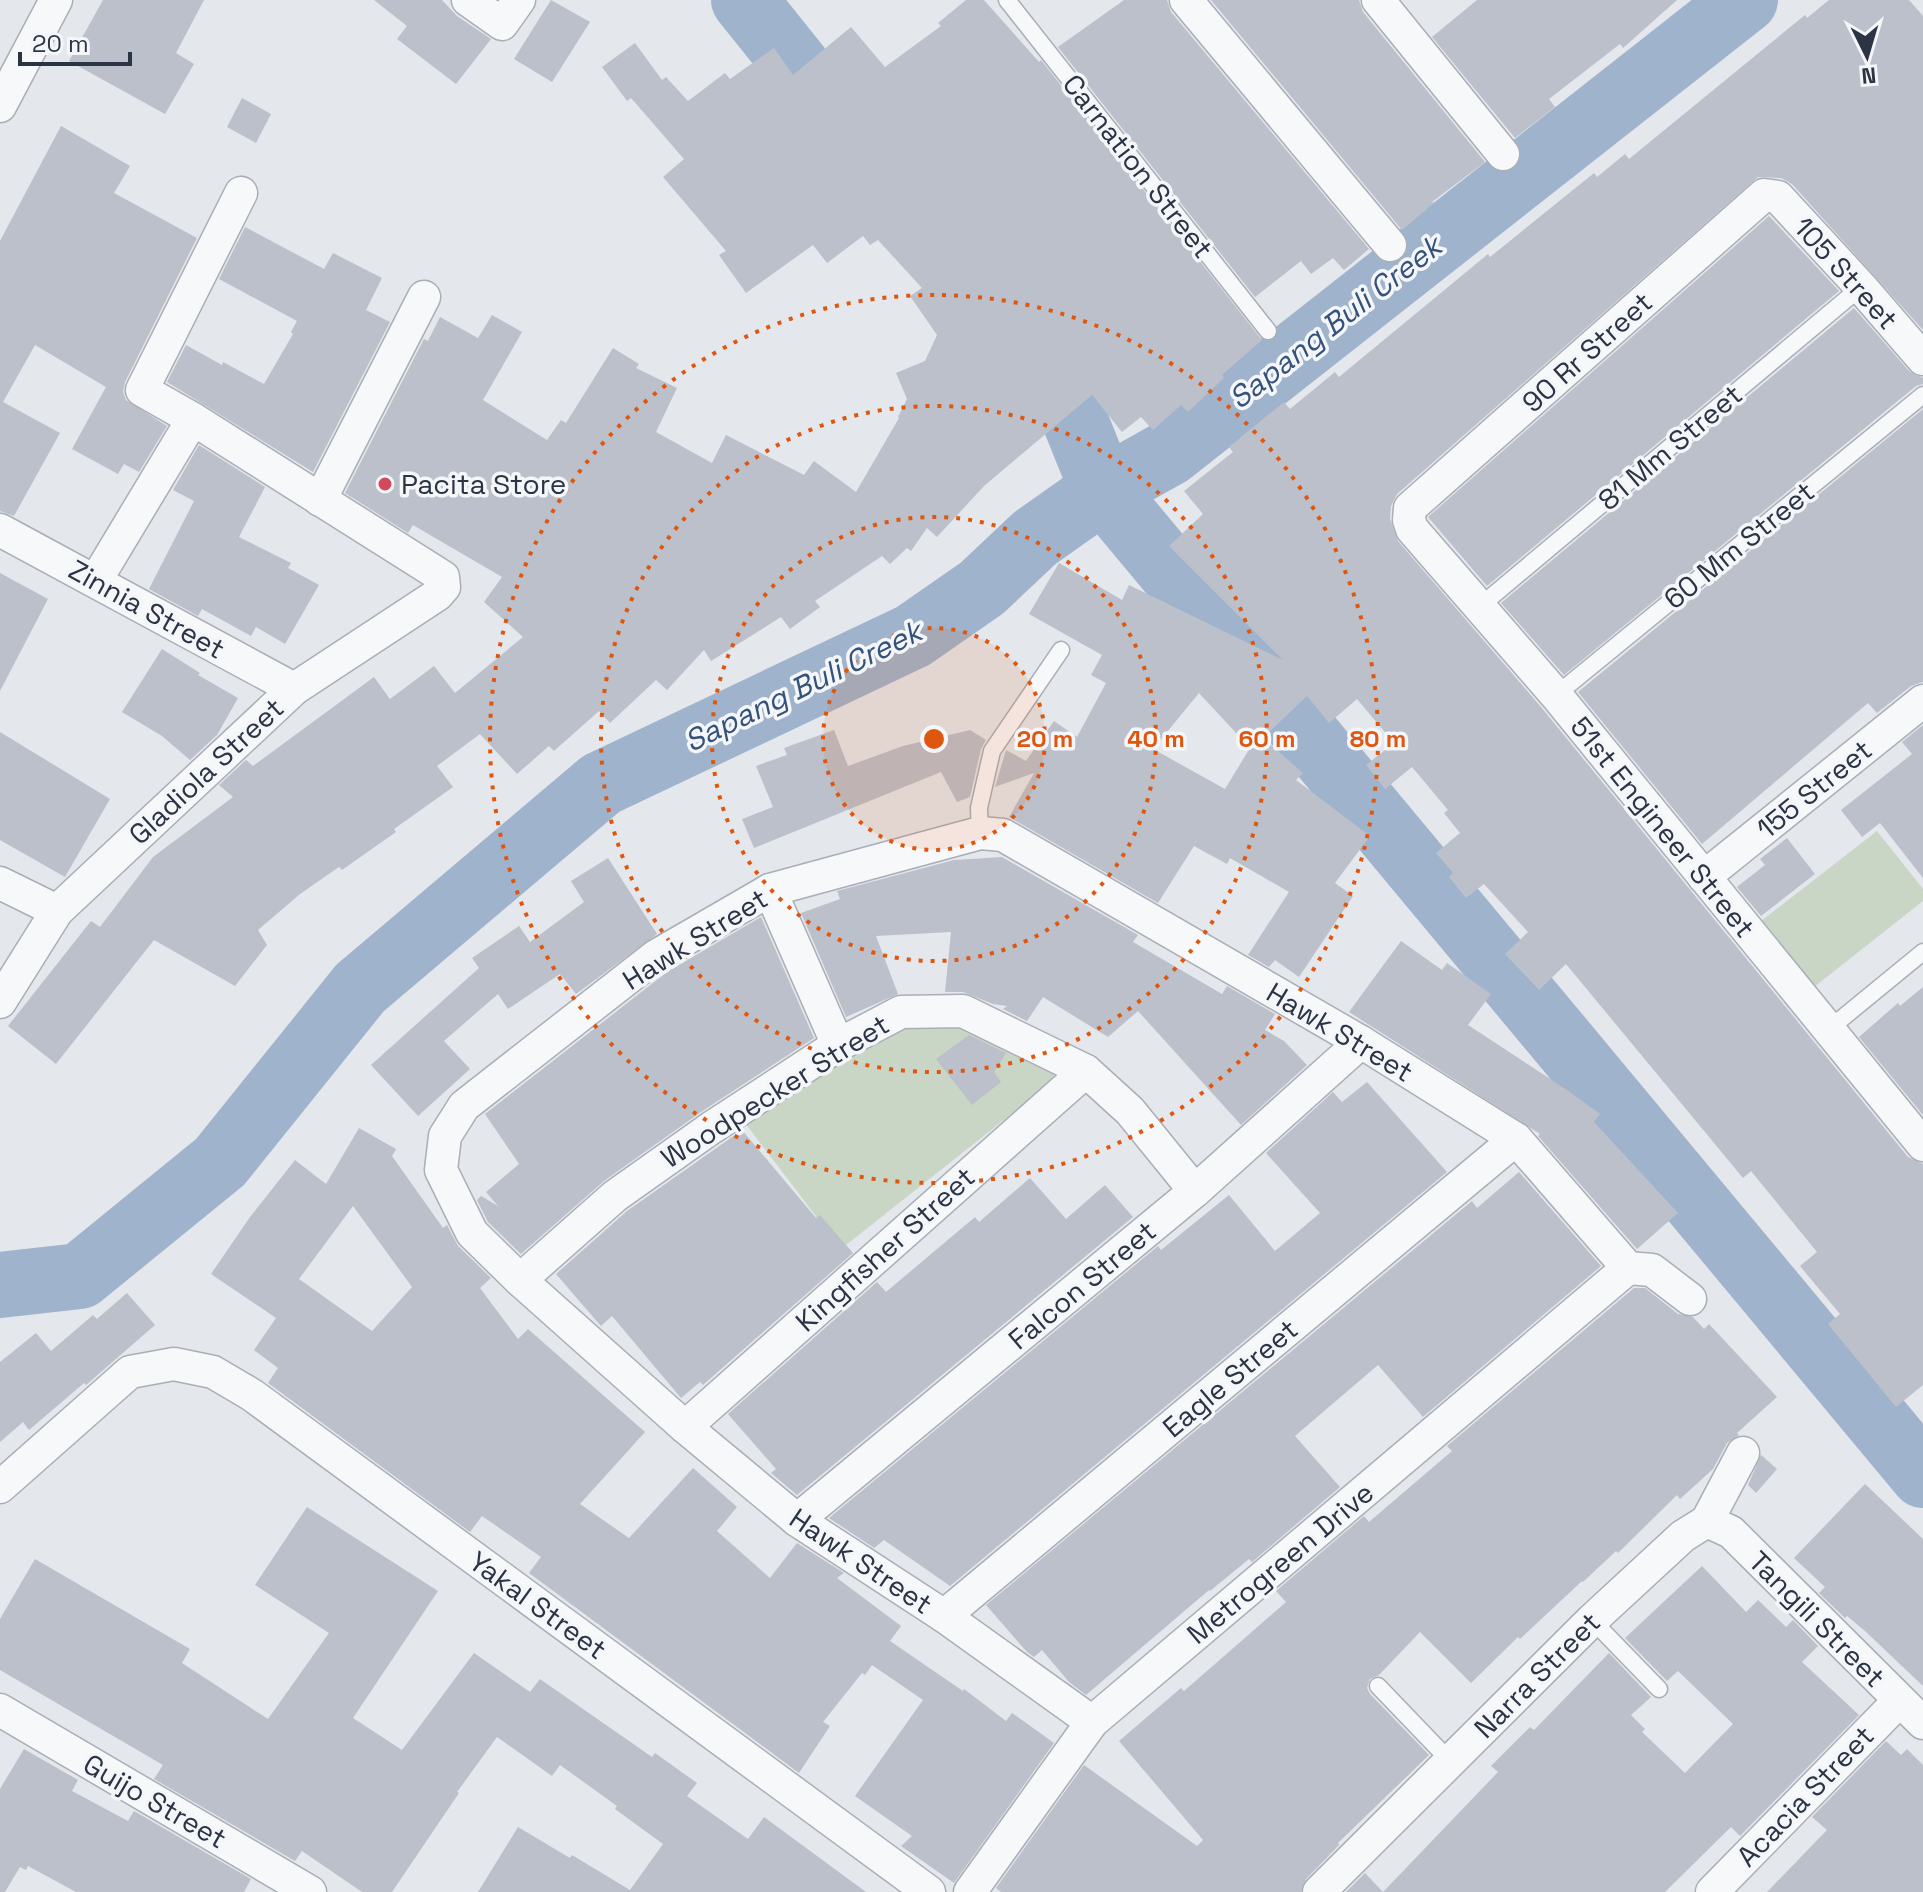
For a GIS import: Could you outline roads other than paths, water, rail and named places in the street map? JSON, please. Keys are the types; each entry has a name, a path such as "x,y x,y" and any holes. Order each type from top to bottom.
{"street":[{"path":"0,106 56,0"},
{"path":"468,0 502,24 519,0"},
{"path":"1186,0 1390,245"},
{"path":"1378,0 1503,154"},
{"path":"241,193 142,387 143,393 193,419 320,500 424,297"},
{"name":"105 Street","path":"1764,195 1778,197 1923,359"},
{"name":"90 Rr Street","path":"1410,508 1764,195"},
{"path":"96,580 193,419"},
{"name":"Gladiola Street","path":"0,1002 57,911 294,689 437,595 444,587 443,577 320,500"},
{"name":"51st Engineer Street","path":"1410,508 1412,529 1556,695 1923,1145"},
{"name":"Zinnia Street","path":"0,530 294,689"},
{"name":"155 Street","path":"1704,877 1923,701"},
{"name":"Hawk Street","path":"1092,1722 944,1616 797,1520 685,1427 520,1280 472,1233 441,1170 445,1136 464,1106 656,956 770,890 980,833 1003,835 1361,1042 1516,1139 1628,1268"},
{"path":"0,883 57,911"},
{"path":"770,890 838,1045"},
{"name":"Woodpecker Street","path":"520,1280 615,1196 711,1128 838,1045 901,1012 963,1011 1086,1071 1130,1111 1195,1191"},
{"name":"Falcon Street","path":"797,1520 1195,1191 1361,1042"},
{"name":"Kingfisher Street","path":"685,1427 1086,1071"},
{"name":"Eagle Street","path":"944,1616 1516,1139"},
{"path":"1628,1268 1652,1270 1690,1299"},
{"name":"Metrogreen Drive","path":"970,1892 1092,1722 1628,1268"},
{"name":"Yakal Street","path":"0,1487 130,1372 174,1364 213,1372 252,1395 929,1892"},
{"name":"Narra Street","path":"1319,1892 1592,1620 1683,1536 1707,1521 1743,1453"},
{"name":"Tangili Street","path":"1707,1521 1731,1532 1923,1723"},
{"name":"Acacia Street","path":"1712,1892 1899,1701"},
{"name":"Guijo Street","path":"0,1710 310,1892"}],"lane":[{"name":"Carnation Street","path":"1007,0 1268,331"},
{"name":"81 Mm Street","path":"1479,607 1861,287"},
{"name":"60 Mm Street","path":"1556,695 1923,395"},
{"path":"980,833 979,808 992,751 1061,650"},
{"path":"1829,1029 1923,952"},
{"path":"1592,1620 1659,1689"},
{"path":"1378,1686 1450,1761"}],"waterway":[{"path":"744,0 857,141"},
{"name":"Sapang Buli Creek","path":"0,1285 80,1276 220,1162 360,988 601,784 913,636 982,588 1035,538 1103,490 1169,453 1745,0"},
{"path":"1021,341 1060,383 1103,490 1923,1475"}],"place":[{"name":"Pacita Store","path":"385,484"}]}
